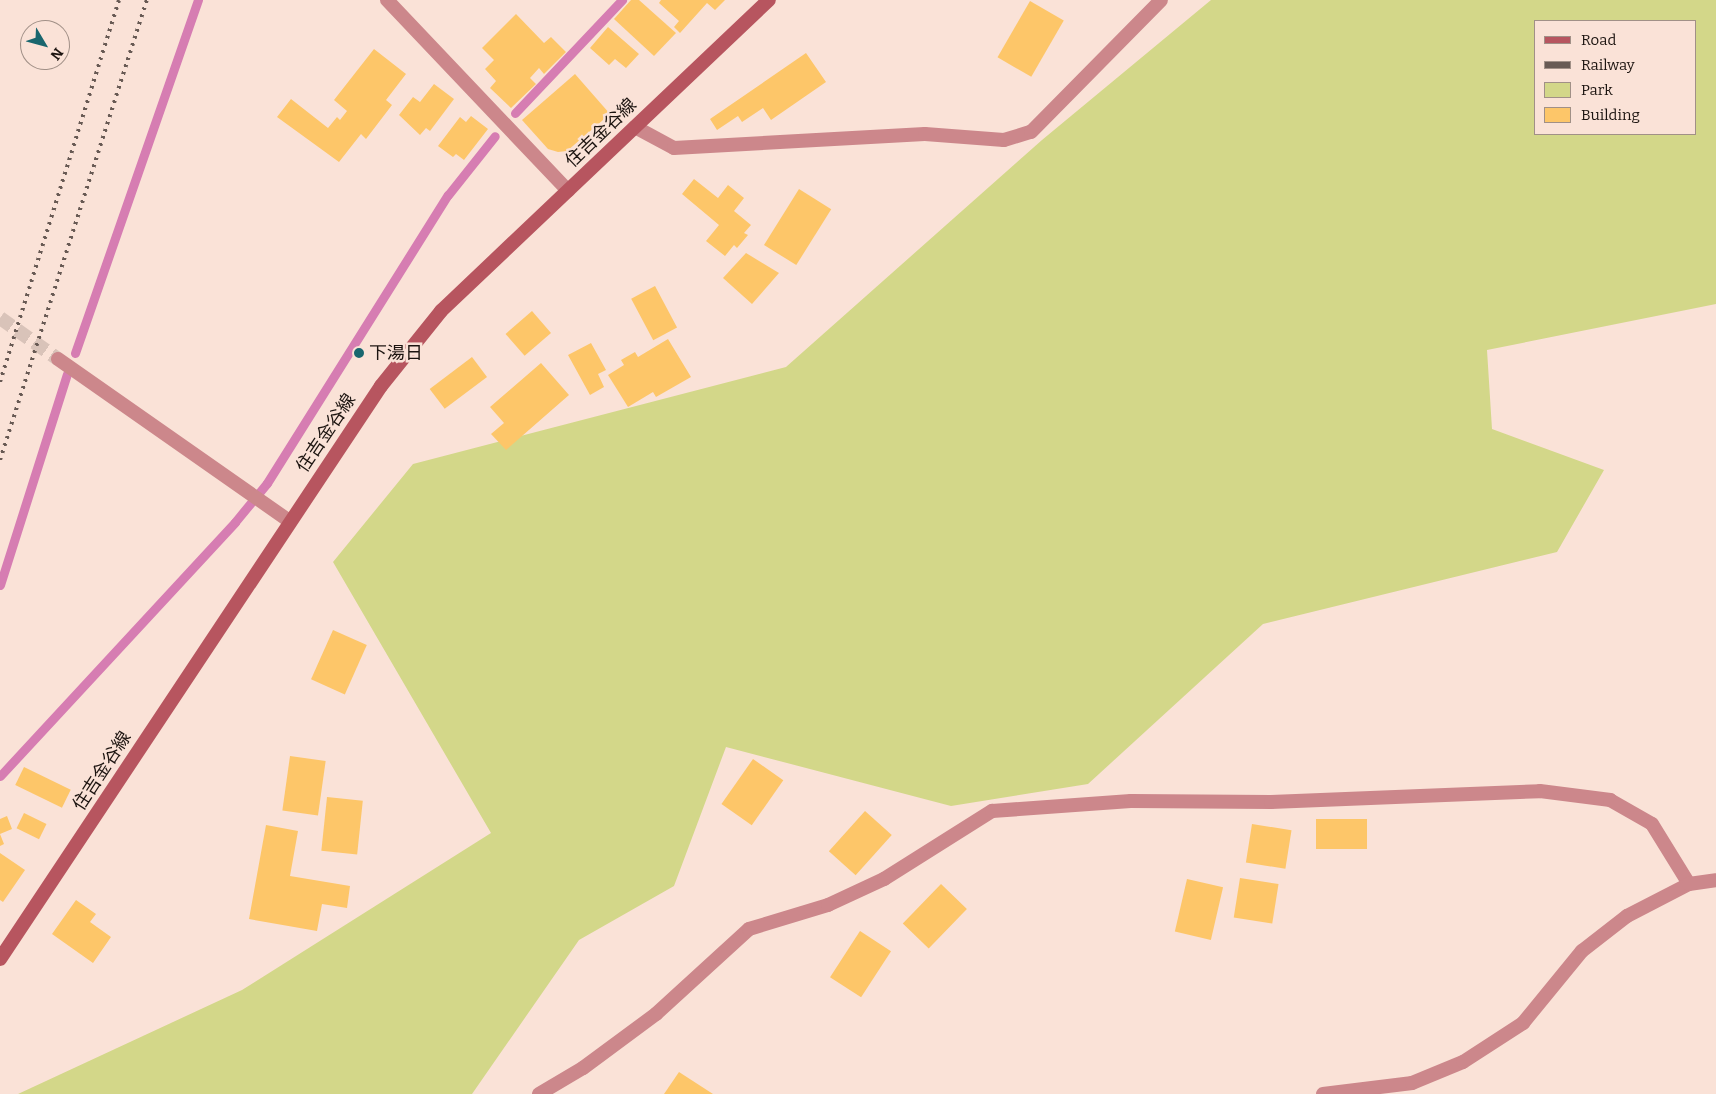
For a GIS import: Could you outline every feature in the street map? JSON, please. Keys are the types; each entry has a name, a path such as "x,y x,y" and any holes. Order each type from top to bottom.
{"main road":[{"name":"住吉金谷線","path":"0,959 289,521 381,386 441,311 769,0"}],"street":[{"path":"387,0 568,191"},
{"path":"635,127 674,148 925,134 1004,140 1031,132 1161,0"},
{"path":"58,359 289,521"},
{"path":"548,1092 656,1014 749,929 828,905 884,879 992,812 1132,801 1271,802 1540,791 1610,800 1652,824 1689,884"},
{"path":"1323,1094 1412,1083 1463,1062 1523,1023 1582,951 1620,922 1689,884 1716,880"}],"green space":[{"path":"1211,0 1716,0 1716,304 1487,350 1492,429 1604,470 1557,552 1263,624 1088,784 951,806 726,747 674,886 579,940 472,1094 18,1094 242,990 491,833 333,562 413,464 786,367 1042,140"}],"building":[{"path":"631,0 639,0 676,33 654,56 614,19"},
{"path":"661,0 725,0 715,10 707,3 680,33 674,27 679,21 659,3"},
{"path":"1030,1 1064,20 1031,77 998,57"},
{"path":"516,14 544,43 551,37 566,52 544,74 539,68 530,78 536,84 511,108 490,88 496,81 485,69 494,60 482,48"},
{"path":"608,27 639,54 626,68 615,59 609,65 590,48"},
{"path":"374,49 406,74 386,100 392,105 366,139 361,134 339,162 277,117 291,99 328,128 337,117 340,120 347,111 334,100"},
{"path":"806,53 826,82 771,120 763,108 742,122 738,116 717,130 710,119"},
{"path":"575,74 610,114 567,151 558,152 548,149 522,120"},
{"path":"434,84 454,99 430,131 426,128 420,135 399,115 413,97 420,102"},
{"path":"471,116 488,129 464,160 456,154 453,157 438,146 460,117 466,122"},
{"path":"694,179 718,198 728,185 744,198 734,211 751,225 744,233 748,235 737,248 734,245 725,256 706,241 719,225 682,194"},
{"path":"799,189 831,209 796,265 764,245"},
{"path":"746,253 779,273 752,304 723,278"},
{"path":"655,286 677,327 653,340 631,299"},
{"path":"532,311 551,333 525,356 506,334"},
{"path":"668,339 691,377 656,397 653,392 628,407 608,375 624,365 621,360 635,352 638,357"},
{"path":"591,343 606,370 598,374 604,387 590,395 568,355"},
{"path":"472,357 487,377 445,409 430,389"},
{"path":"541,363 569,395 506,450 491,434 504,423 490,407"},
{"path":"333,630 367,645 345,694 311,679"},
{"path":"290,756 326,761 318,815 282,810"},
{"path":"753,759 783,780 752,825 721,804"},
{"path":"24,767 71,790 62,808 15,785"},
{"path":"327,797 363,801 357,854 321,851"},
{"path":"865,811 892,835 856,875 829,851"},
{"path":"24,813 46,824 39,839 17,828"},
{"path":"7,816 12,829 0,834 0,819"},
{"path":"1316,819 1367,819 1367,849 1316,849"},
{"path":"1252,824 1292,830 1285,869 1246,863"},
{"path":"266,825 298,831 290,876 350,886 347,908 322,904 317,931 249,919"},
{"path":"0,834 4,844 0,846"},
{"path":"0,853 25,870 3,902 0,900"},
{"path":"1240,878 1279,884 1272,924 1234,918"},
{"path":"1187,879 1223,887 1211,940 1175,932"},
{"path":"941,884 967,909 929,949 903,924"},
{"path":"76,900 96,914 90,922 111,937 93,963 52,934"},
{"path":"860,931 891,951 861,997 830,977"},
{"path":"679,1072 713,1094 664,1094"}],"waterway":[{"path":"75,353 198,0"},
{"path":"515,113 622,0"},
{"path":"0,776 235,522 267,483 448,195 495,136"},
{"path":"0,585 67,374"}],"tunnel":[{"path":"0,318 58,359"}],"railway":[{"path":"0,382 119,0"},
{"path":"0,460 147,0"}],"place":[{"name":"下湯日","path":"359,353"}]}
